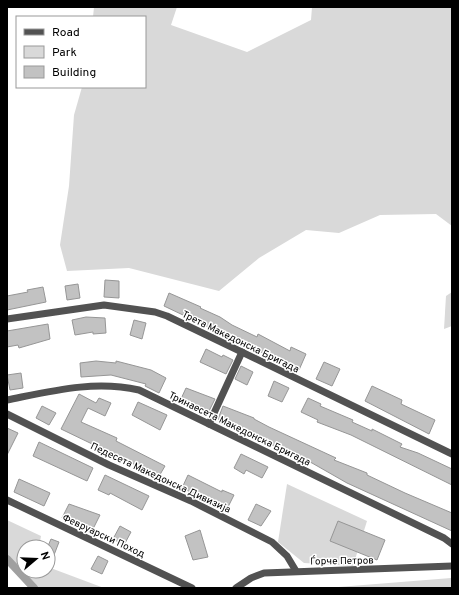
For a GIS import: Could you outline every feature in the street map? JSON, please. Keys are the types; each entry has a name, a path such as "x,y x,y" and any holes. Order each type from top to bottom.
{"street":[{"name":"Трета Македонска Бригада","path":"7,319 79,307 104,305 122,306 167,316 452,454"},
{"path":"209,424 242,352"},
{"name":"Тринаесета Македонска Бригада","path":"7,400 76,386 115,385 139,390 444,538 452,544"},
{"name":"Педесета Македонска Дивизија","path":"7,414 109,465 191,501 272,542 287,556 296,571"},
{"name":"Февруарски Поход","path":"7,500 192,588"},
{"name":"Ѓорче Петров","path":"236,588 259,575 296,571 452,566"}],"green space":[{"path":"94,7 177,7 171,25 247,52 311,20 312,7 452,7 452,226 436,214 380,215 339,233 306,230 259,258 219,291 129,268 67,271 60,245 69,186 74,115 82,88 146,88 146,16 93,16"},
{"path":"452,292 452,326 444,329 446,296"},
{"path":"287,484 367,521 353,566 304,563 278,542"},
{"path":"7,520 41,536 40,539 16,539 16,569 7,559"},
{"path":"56,570 104,588 34,588 26,579 56,579"},
{"path":"451,578 452,588 326,588"}],"building":[{"path":"105,280 119,281 119,298 104,297"},
{"path":"78,284 80,298 67,300 65,286"},
{"path":"43,287 46,302 7,310 7,296 28,292 27,290"},
{"path":"169,293 201,307 200,308 257,337 258,334 290,351 291,347 306,354 299,370 164,306"},
{"path":"86,317 105,318 106,333 93,334 93,332 75,335 72,320"},
{"path":"134,320 146,323 142,339 130,335"},
{"path":"48,324 50,339 19,348 18,345 7,347 7,331"},
{"path":"206,349 222,357 223,355 233,360 226,374 200,362"},
{"path":"96,361 116,363 116,361 151,370 166,378 159,393 145,386 146,384 111,375 81,377 80,363"},
{"path":"324,362 340,369 332,386 316,379"},
{"path":"241,366 253,372 247,385 235,379"},
{"path":"21,373 23,388 10,390 7,375"},
{"path":"274,381 289,388 282,402 268,396"},
{"path":"372,386 402,400 401,404 435,420 429,434 365,401"},
{"path":"186,388 215,399 208,413 180,401"},
{"path":"79,394 96,403 99,398 111,403 105,416 88,408 81,422 117,438 116,441 165,466 158,478 143,471 144,469 61,429"},
{"path":"308,398 321,404 320,406 353,420 352,422 372,431 372,429 402,444 400,447 418,453 452,469 452,485 351,435 317,422 318,420 301,412"},
{"path":"138,402 167,415 160,430 132,415"},
{"path":"42,406 56,413 49,425 36,418"},
{"path":"223,406 254,418 269,427 336,458 334,460 367,473 367,475 405,493 452,513 452,531 347,483 312,463 250,435 251,433 218,419"},
{"path":"7,428 18,433 7,455"},
{"path":"39,442 93,468 87,481 33,456"},
{"path":"241,454 268,467 262,478 246,470 244,474 234,468"},
{"path":"105,475 149,496 142,510 110,493 109,495 98,490"},
{"path":"188,475 222,492 222,490 234,495 227,509 182,488"},
{"path":"19,479 50,493 44,506 14,492"},
{"path":"69,504 100,515 91,533 62,518"},
{"path":"256,504 271,511 261,526 248,520"},
{"path":"338,521 385,540 377,560 330,541"},
{"path":"120,526 131,532 124,545 113,539"},
{"path":"200,530 208,557 193,560 185,536"},
{"path":"56,541 59,542 56,550"},
{"path":"98,556 108,561 102,574 91,569"}],"waterway":[{"path":"7,559 34,588"}]}
